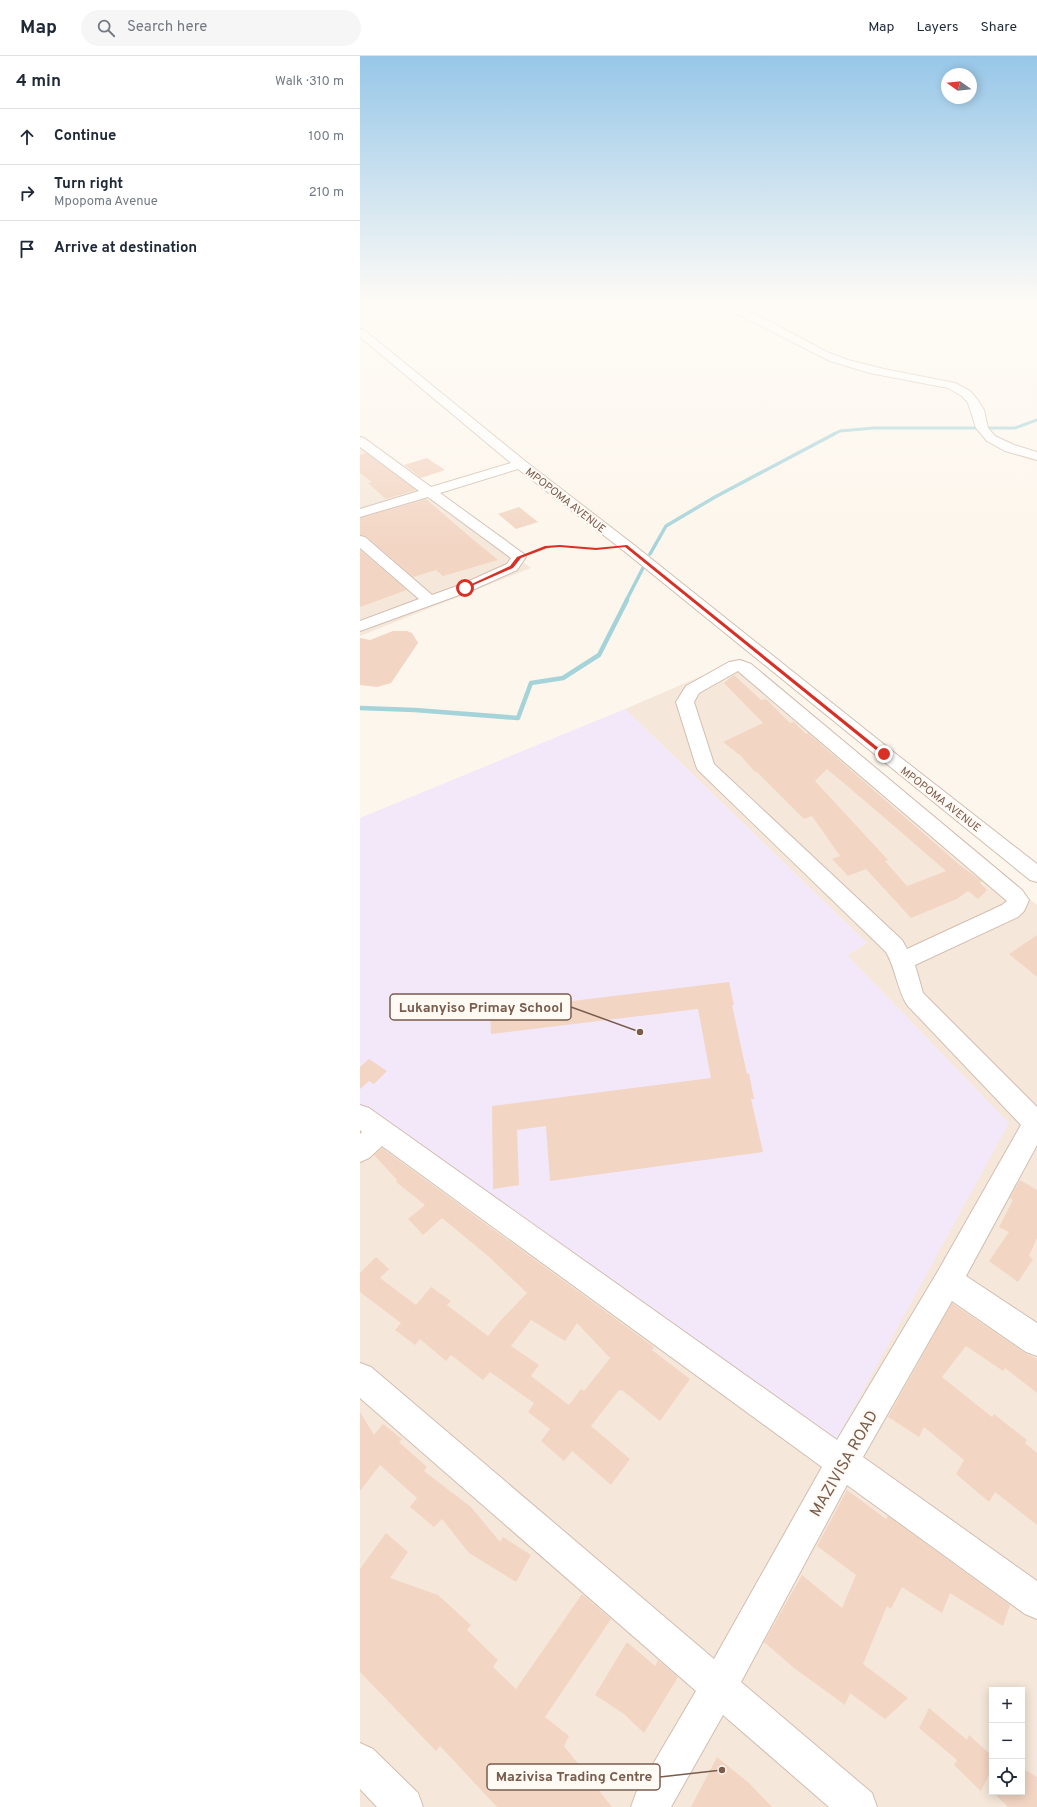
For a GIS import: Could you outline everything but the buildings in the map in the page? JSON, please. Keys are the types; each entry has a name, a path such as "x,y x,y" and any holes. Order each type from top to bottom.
{"street":[{"name":"MPOPOMA AVENUE","path":"424,385 520,464 626,546 1037,875"},
{"path":"949,385 958,388 973,401 977,409 981,428 994,441 1037,456"},
{"path":"360,441 519,558 512,567 465,588 360,626"},
{"path":"360,512 520,464"},
{"path":"360,540 429,600"},
{"path":"903,961 1010,911 1016,905 1018,900 1014,894 745,668 740,665 735,666 692,690 685,702 705,766 894,946 903,961 912,994 915,999 1036,1121"},
{"name":"MAZIVISA ROAD","path":"650,1807 718,1688 842,1462 948,1281 1036,1121"},
{"path":"367,1133 842,1462 1037,1602"},
{"path":"948,1281 1037,1341"},
{"path":"360,1378 718,1688 858,1807"},
{"path":"360,1762 404,1807"}],"path":[{"path":"519,558 553,546 596,549 626,546"}],"shaded area":[{"path":"360,440 531,568 360,636"},
{"path":"734,662 1037,905 1037,1807 360,1807 360,1109 1008,1123 847,955 867,943 625,709"},
{"path":"625,709 867,943 847,955 1009,1123 834,1444 360,1109 360,818"}],"waterway":[{"path":"985,428 1015,428 1037,420"},
{"path":"834,434 840,431 873,428 977,428"},
{"path":"650,554 666,526 715,497 834,434"},
{"path":"626,601 643,568"},
{"path":"360,708 415,710 518,718 531,683 563,678 599,655 627,600"}],"place":[{"name":"Lukanyiso Primay School","path":"640,1032"},
{"name":"Mazivisa Trading Centre","path":"722,1770"}],"route":[{"path":"465,588 512,567 519,558 546,547 560,546 602,549 626,546 884,754"}]}
